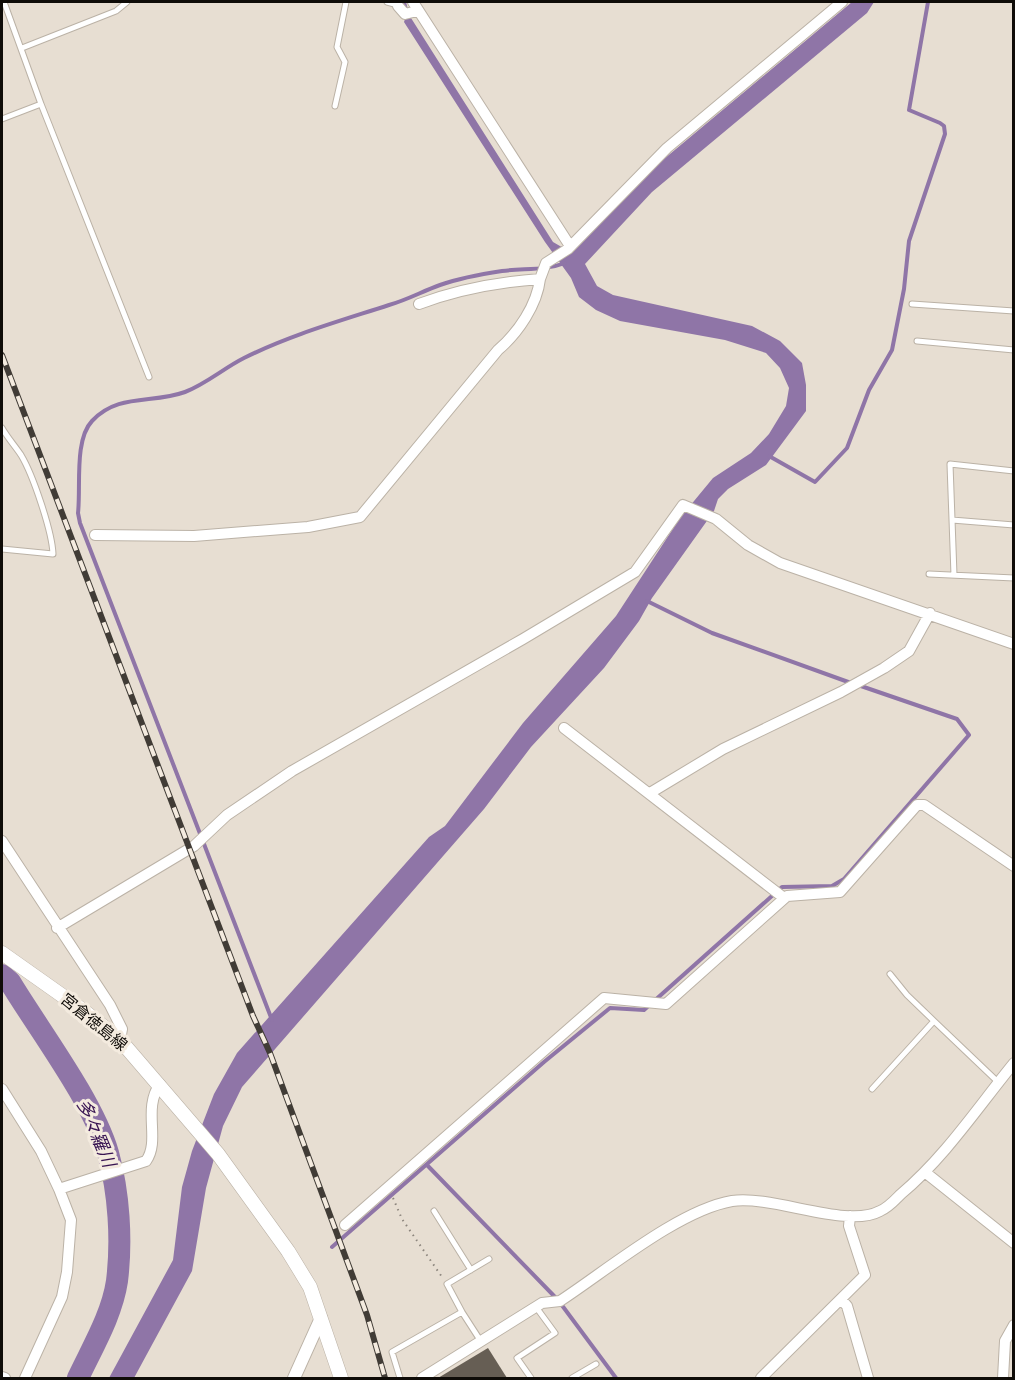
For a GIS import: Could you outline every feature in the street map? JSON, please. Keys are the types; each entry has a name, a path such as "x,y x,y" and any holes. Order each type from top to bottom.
{"main road":[{"name":"宮倉徳島線","path":"2,953 84,1011 120,1040 160,1084 218,1154 288,1251 310,1287 321,1318"},
{"path":"321,1318 341,1378"}],"street":[{"path":"95,535 160,538 194,536 308,527 360,517 498,350 509,340 539,292 546,263 565,250 667,148 842,2"},
{"path":"399,4 402,14 413,9 565,250"},
{"path":"419,303 455,290 542,277"},
{"path":"57,928 178,855 202,838 227,815 292,771 635,572 683,505 711,517 748,545 780,563 930,613 1014,644"},
{"path":"650,793 741,739 841,692 884,668 909,651 930,613"},
{"path":"564,728 780,894"},
{"path":"345,1225 604,998 666,1004 780,894 840,892 917,805 924,806 1014,866"},
{"path":"2,841 57,928 110,1005 122,1029 120,1040"},
{"path":"422,1378 536,1307 560,1301 693,1212 733,1201 759,1200 850,1216 867,1216 882,1211 927,1173 1014,1063"},
{"path":"59,1189 146,1161 151,1154 151,1101 160,1084"},
{"path":"2,1089 36,1143 72,1220 62,1297 25,1378"},
{"path":"927,1173 1014,1243"},
{"path":"761,1378 865,1275 849,1226 850,1216"},
{"path":"841,1299 847,1306 867,1375 856,1378"},
{"path":"294,1378 321,1318"},
{"path":"1003,1378 1005,1341 1014,1325"}],"lane":[{"path":"4,2 41,104 149,377"},
{"path":"22,48 116,11 127,2"},
{"path":"335,106 345,62 336,47 346,2"},
{"path":"387,2 399,4"},
{"path":"2,119 41,104"},
{"path":"912,304 1014,311"},
{"path":"917,341 1014,350"},
{"path":"2,428 20,454 40,501 52,542 53,554 2,549"},
{"path":"954,575 950,464 1014,471"},
{"path":"952,520 1014,525"},
{"path":"929,574 1014,578"},
{"path":"890,974 907,995 998,1082"},
{"path":"872,1089 934,1021"},
{"path":"434,1211 471,1270"},
{"path":"480,1340 447,1284 489,1259"},
{"path":"531,1378 517,1358 555,1333 536,1307"},
{"path":"400,1378 392,1352 462,1312"},
{"path":"572,1378 582,1376 596,1364"}],"path":[{"path":"395,1201 402,1219 447,1284"}],"shaded area":[{"path":"852,2 874,2 867,13 652,192 585,264 597,286 613,295 752,326 780,341 802,363 806,385 806,411 766,465 728,489 718,499 714,511 604,668 531,747 484,809 242,1087 223,1126 206,1188 192,1271 134,1378 109,1378 173,1260 182,1187 192,1151 214,1094 237,1053 429,837 445,826 523,723 616,616 680,518 713,478 751,453 769,434 786,406 789,388 780,368 766,353 725,340 620,321 596,310 579,297 571,278 545,242 404,22 405,19 411,18 553,242 572,253 658,164"}],"building":[{"path":"488,1348 507,1378 438,1378"}],"waterway":[{"path":"404,2 406,10"},
{"path":"769,456 815,482 847,448 869,390 892,350 904,289 909,241 945,134 944,126 940,123 909,110 928,2"},
{"path":"272,1020 80,523 78,513 79,464 86,429 102,412 113,406 185,392 244,358 279,342 396,303 440,285 487,273 542,268 565,263"},
{"path":"647,601 712,633 851,683"},
{"path":"332,1247 544,1062 610,1008 644,1010 782,887 832,886 844,879 969,735 957,719 858,685"},
{"name":"多々羅川","path":"2,975 10,982 90,1111 108,1153 115,1184 119,1233 117,1281 106,1319 78,1378"},
{"path":"427,1165 556,1298"},
{"path":"561,1304 616,1378"}],"railway":[{"path":"2,355 253,1016 270,1053 367,1315 385,1378"}]}
